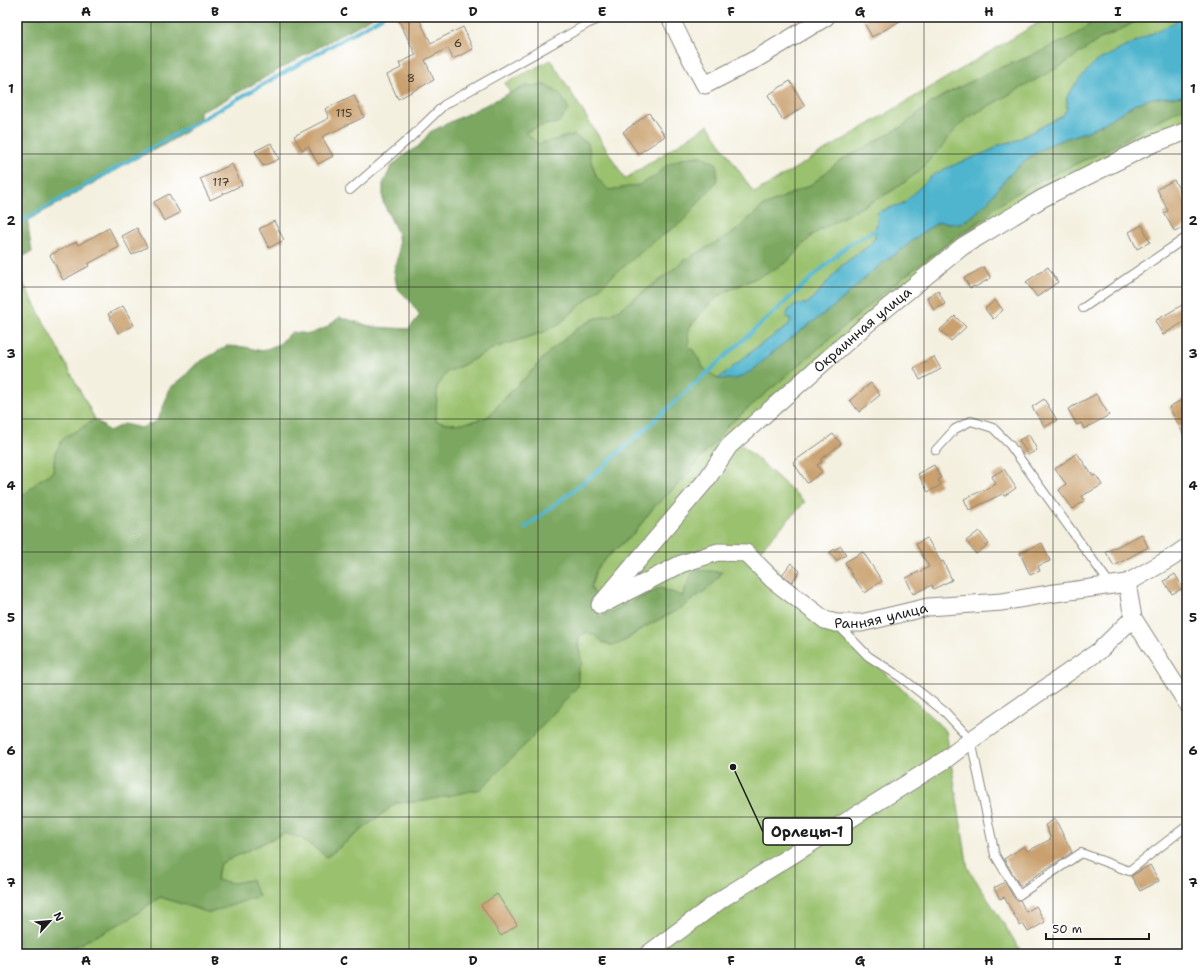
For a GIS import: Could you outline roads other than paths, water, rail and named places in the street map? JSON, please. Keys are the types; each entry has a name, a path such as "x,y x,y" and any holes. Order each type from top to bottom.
{"street":[{"path":"670,17 705,85 756,59 826,17"},
{"name":"Окраинная улица","path":"600,605 708,479 729,446 866,326 963,246 1043,198 1152,144 1187,131"},
{"name":"Ранняя улица","path":"600,605 681,564 718,552 746,553 779,584 825,620 836,623 861,623 928,607 1002,602 1110,584 1127,583 1172,558 1187,547"},
{"path":"1127,583 1133,618 1187,703"},
{"path":"648,954 723,898 946,760 971,740 1099,652 1133,618"}],"lane":[{"path":"350,190 411,137 444,105 589,23 604,17"},
{"path":"1083,308 1187,237"},
{"path":"936,450 955,429 971,421 993,428 1010,445 1110,584"},
{"path":"836,623 868,656 902,678 945,712 971,740 995,855 1020,895 1081,853 1129,871 1187,826"}],"water":[{"path":"1179,17 1187,17 1187,96 1152,98 1135,104 1088,131 1053,143 1037,152 1010,174 975,214 960,224 939,222 923,232 876,268 837,304 779,347 752,371 736,379 718,379 757,347 787,327 791,320 786,317 789,309 797,304 806,304 813,299 842,265 870,245 875,237 878,212 904,203 929,178 944,169 994,149 998,145 1015,141 1062,116 1067,109 1067,97 1077,82 1095,62 1175,22"}],"waterway":[{"path":"17,224 382,17"},
{"path":"525,528 602,468 848,245 881,227"}],"place":[{"name":"Орлецы-1","path":"733,767"}]}
